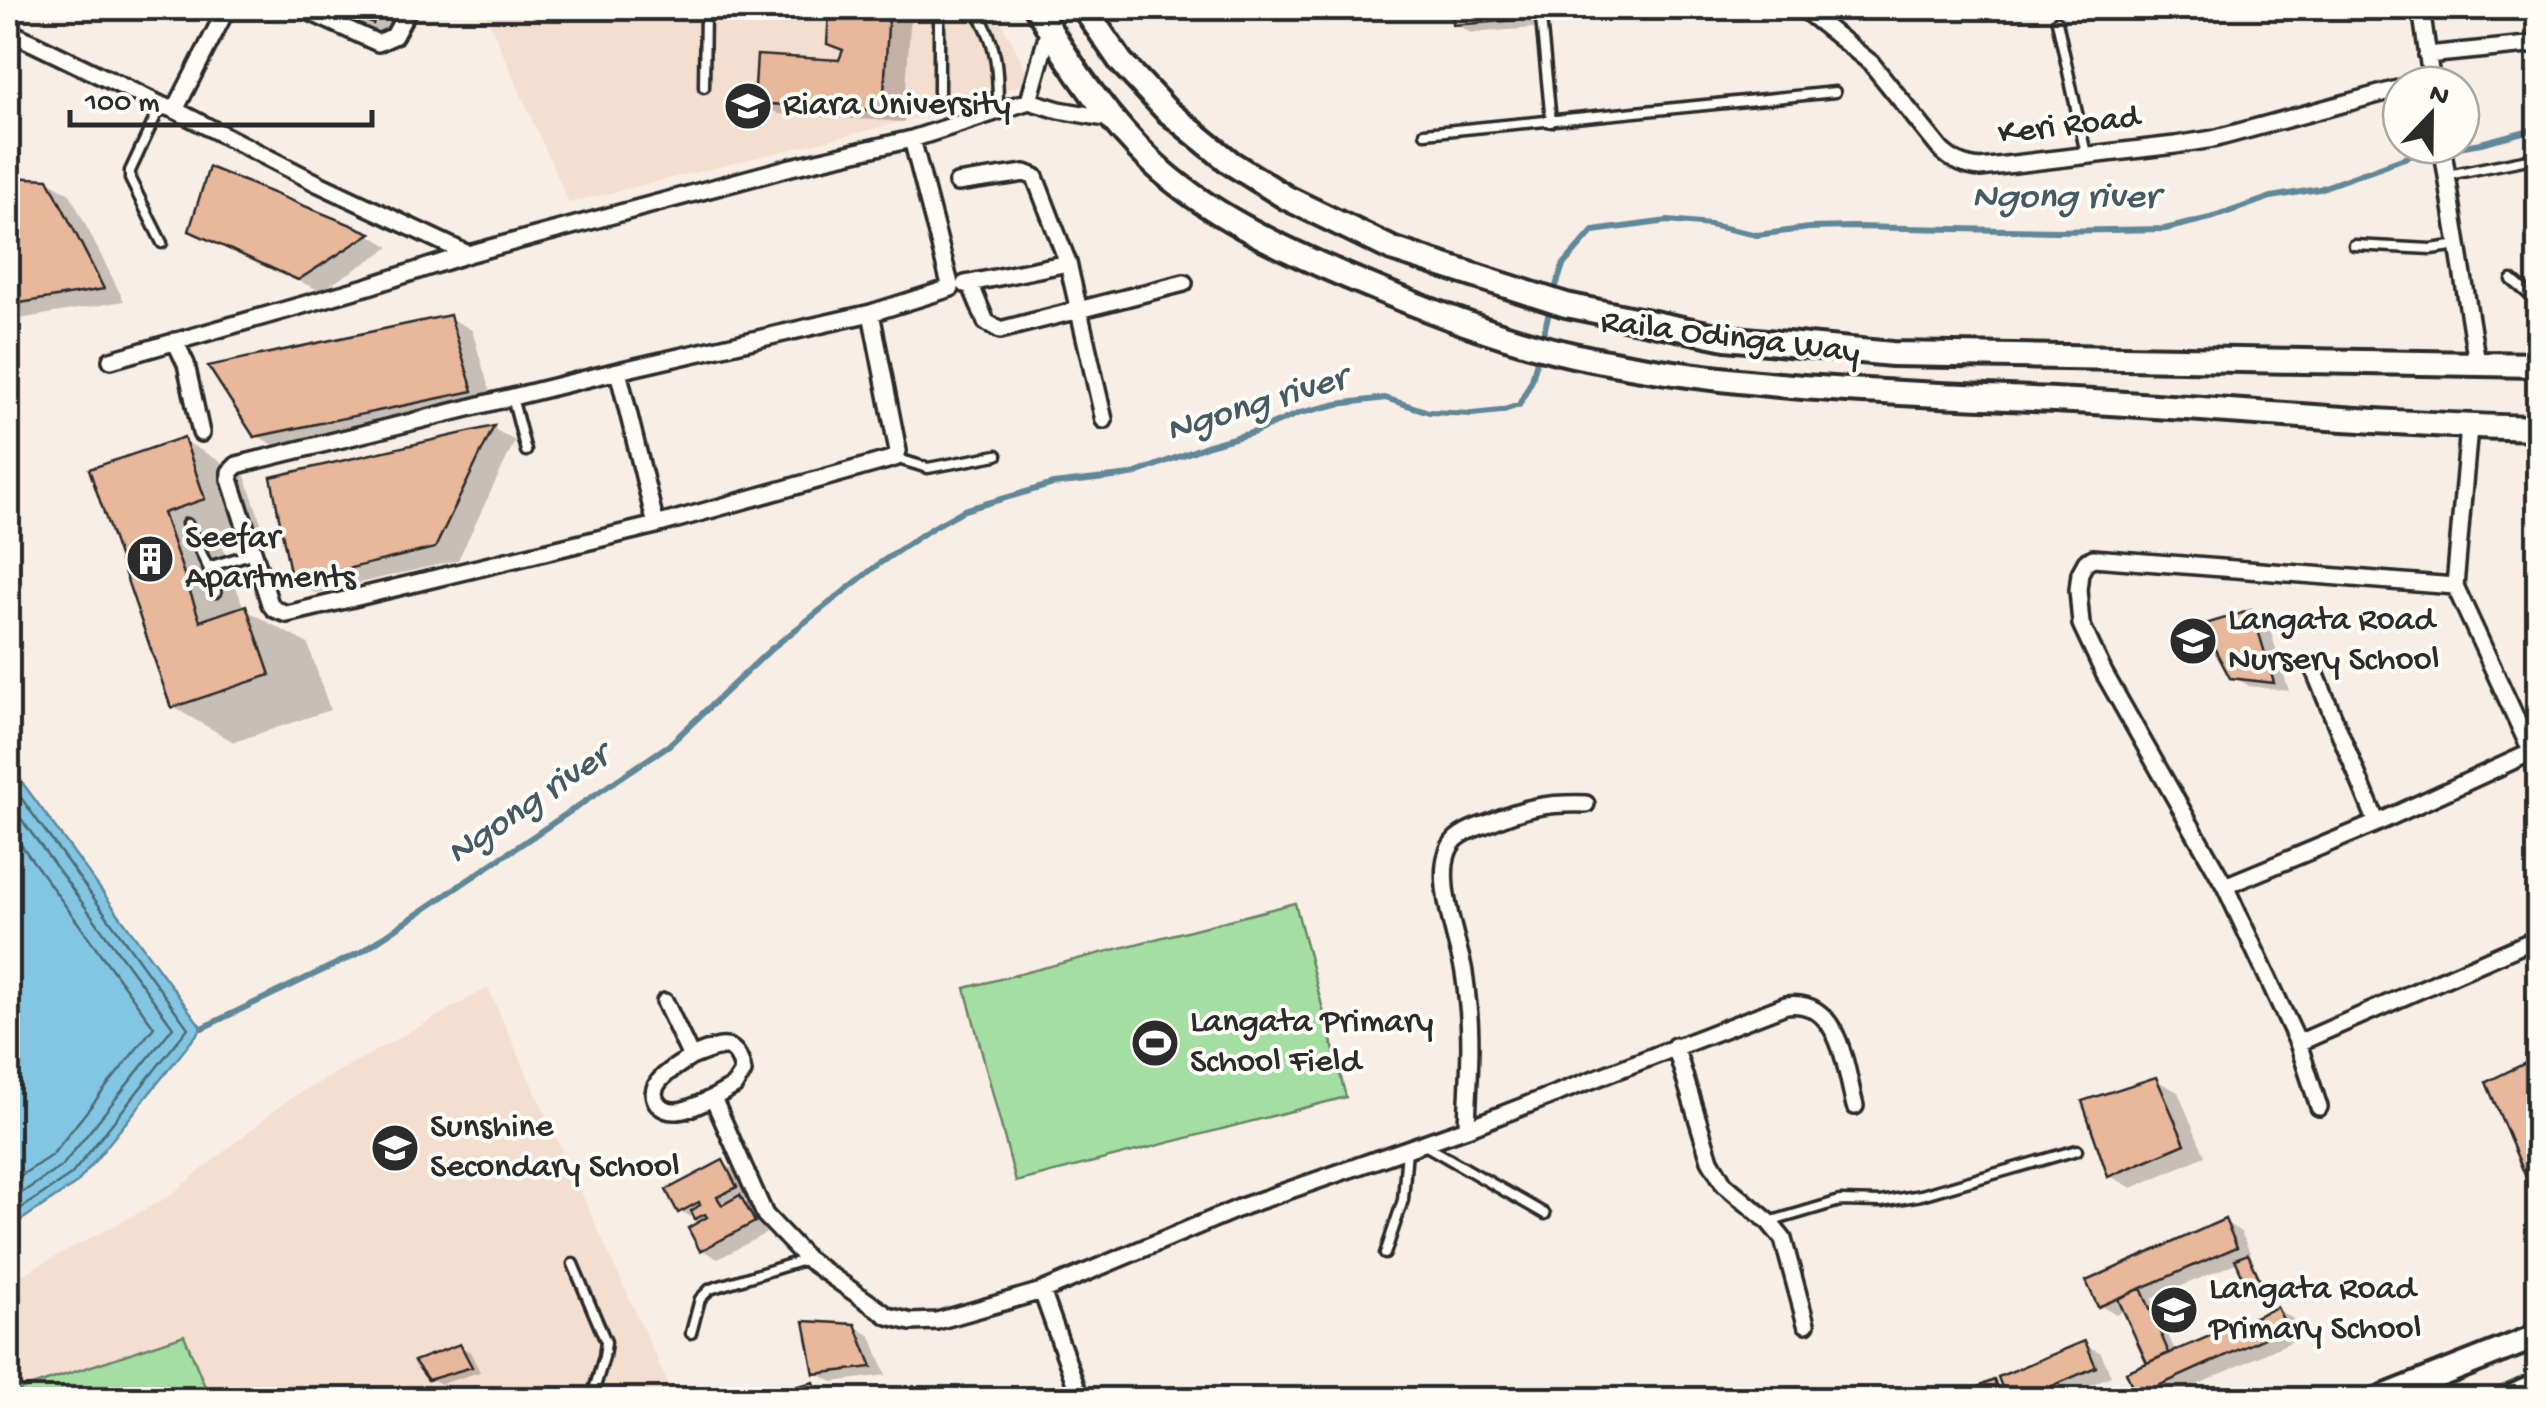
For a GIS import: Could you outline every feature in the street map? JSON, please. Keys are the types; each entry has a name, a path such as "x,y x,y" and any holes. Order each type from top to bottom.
{"main road":[{"name":"Raila Odinga Way","path":"1037,8 1111,120 1156,166 1188,190 1286,249 1400,299 1553,350 1675,374 1786,386 2533,428"},
{"name":"Raila Odinga Way","path":"1084,8 1121,62 1150,94 1231,163 1286,198 1392,248 1566,305 1726,338 1892,354 2538,365"},
{"path":"2074,357 2075,402"},
{"path":"2376,1400 2538,1336"},
{"path":"2505,1400 2538,1385"}],"street":[{"path":"168,108 227,8"},
{"path":"301,8 378,43 394,36 410,8"},
{"name":"Keri Road","path":"1802,8 1870,62 1952,161 1964,166 1980,168 2213,138 2381,93"},
{"path":"2422,8 2429,65"},
{"path":"1029,101 1049,30"},
{"path":"8,31 468,254"},
{"path":"2427,55 2538,44"},
{"path":"111,360 468,254 790,167 912,139 1029,101 1111,120"},
{"path":"912,139 951,288"},
{"path":"2446,165 2477,363"},
{"path":"958,182 1025,173 1035,177 1068,262 1104,420"},
{"path":"871,314 898,451 895,458 656,525 287,614 270,604 230,478 236,465 618,371 871,314 951,288 1068,262"},
{"path":"970,283 986,322 1000,330 1184,283"},
{"path":"176,341 186,364 200,432"},
{"path":"618,371 656,525"},
{"path":"2225,886 2535,759 2454,586 2469,427"},
{"path":"2318,1107 2298,1043 2225,886 2104,674 2081,624 2080,573 2092,558 2454,586"},
{"path":"2314,670 2377,823"},
{"path":"1466,1128 1469,1008 1444,874 1451,846 1465,833 1518,810 1557,803 1586,804"},
{"path":"2298,1043 2538,938"},
{"path":"665,1002 692,1057"},
{"path":"713,1098 765,1216 807,1260 888,1316 911,1322 937,1321 1042,1291 1244,1206 1466,1128 1786,1005 1801,1003 1818,1010 1835,1030 1855,1106"},
{"path":"722,1045 737,1054 743,1072 734,1086 713,1098 678,1112 668,1111 655,1098 656,1087 661,1077 692,1057 722,1045"},
{"path":"1675,1046 1710,1160 1724,1184 1783,1239 1806,1324"},
{"path":"1042,1291 1077,1398"}],"lane":[{"path":"704,87 705,8"},
{"path":"939,8 939,92"},
{"path":"975,8 988,27 996,54 998,111"},
{"path":"1540,8 1551,122"},
{"path":"2057,21 2086,156"},
{"path":"1426,133 1836,92"},
{"path":"162,243 130,179 130,170 168,108"},
{"path":"2448,175 2538,156"},
{"path":"2354,245 2431,249 2459,246"},
{"path":"2512,280 2538,300"},
{"path":"512,397 526,451"},
{"path":"2533,428 2538,481"},
{"path":"895,458 928,468 997,454"},
{"path":"187,524 216,592"},
{"path":"208,568 254,553"},
{"path":"1385,1254 1415,1146 1545,1214"},
{"path":"1768,1222 1840,1201 1880,1202 1921,1195 2077,1150"},
{"path":"691,1333 700,1300 710,1289 807,1260"},
{"path":"573,1264 606,1342 591,1400"}],"shaded area":[{"name":"Riara University","path":"483,8 994,8 1030,77 1018,86 984,95 981,103 569,203"},
{"name":"Sunshine Secondary School","path":"488,988 675,1399 8,1400 8,1282 168,1197 289,1099"}],"green space":[{"name":"Langata Primary School Field","path":"1295,903 1346,1097 1016,1182 965,988"},
{"path":"184,1335 210,1399 8,1399 8,1394"}],"water":[{"path":"8,763 202,1028 77,1183 8,1229"}],"building":[{"path":"381,8 373,24 361,18 359,22 336,11"},
{"path":"849,8 889,8 883,111 754,103 757,55 839,60 843,50 827,44 829,13 849,15"},
{"path":"1453,8 1520,8 1518,20 1453,25"},
{"path":"209,167 371,233 298,280 189,231"},
{"path":"8,177 48,179 104,289 8,305"},
{"path":"450,315 473,391 254,437 208,366"},
{"path":"494,426 435,548 292,582 271,477"},
{"name":"Seefar Apartments","path":"184,437 205,499 163,513 200,621 246,605 270,675 171,708 89,469"},
{"path":"2252,610 2274,683 2230,678 2202,625"},
{"path":"2538,1057 2538,1206 2486,1082"},
{"path":"2156,1077 2185,1144 2108,1177 2082,1101"},
{"path":"723,1160 737,1187 717,1197 722,1205 740,1195 755,1222 700,1251 688,1228 707,1217 705,1214 695,1219 691,1211 699,1202 678,1213 666,1190"},
{"path":"2225,1219 2237,1247 2098,1307 2086,1281"},
{"path":"2248,1254 2260,1280 2247,1286 2235,1259"},
{"path":"2141,1288 2169,1353 2147,1363 2118,1299"},
{"path":"2277,1307 2287,1328 2136,1396 2126,1372"},
{"path":"804,1321 855,1324 872,1367 814,1374"},
{"path":"2085,1341 2096,1367 2020,1400 2007,1400 1998,1377"},
{"path":"460,1344 472,1367 428,1380 414,1361"},
{"path":"1994,1380 2001,1400 1947,1400"},
{"path":"814,1382 822,1400 755,1400 755,1397"}],"waterway":[{"name":"Ngong river","path":"1553,295 1563,265 1593,231 1668,221 1757,235 1853,227 2165,229 2271,197 2319,189 2413,155 2538,128"},
{"name":"Ngong river","path":"202,1028 361,952 669,745 771,649 880,563 964,510 1053,484 1131,475 1300,413 1338,404 1385,398 1429,412 1472,414 1519,405 1532,380 1550,308"}],"place":[{"name":"Riara University","path":"748,106"},
{"name":"Seefar Apartments","path":"150,559"},
{"name":"Langata Road Nursery School","path":"2193,641"},
{"name":"Langata Primary School Field","path":"1155,1043"},
{"name":"Sunshine Secondary School","path":"395,1148"},
{"name":"Langata Road Primary School","path":"2174,1310"}]}
